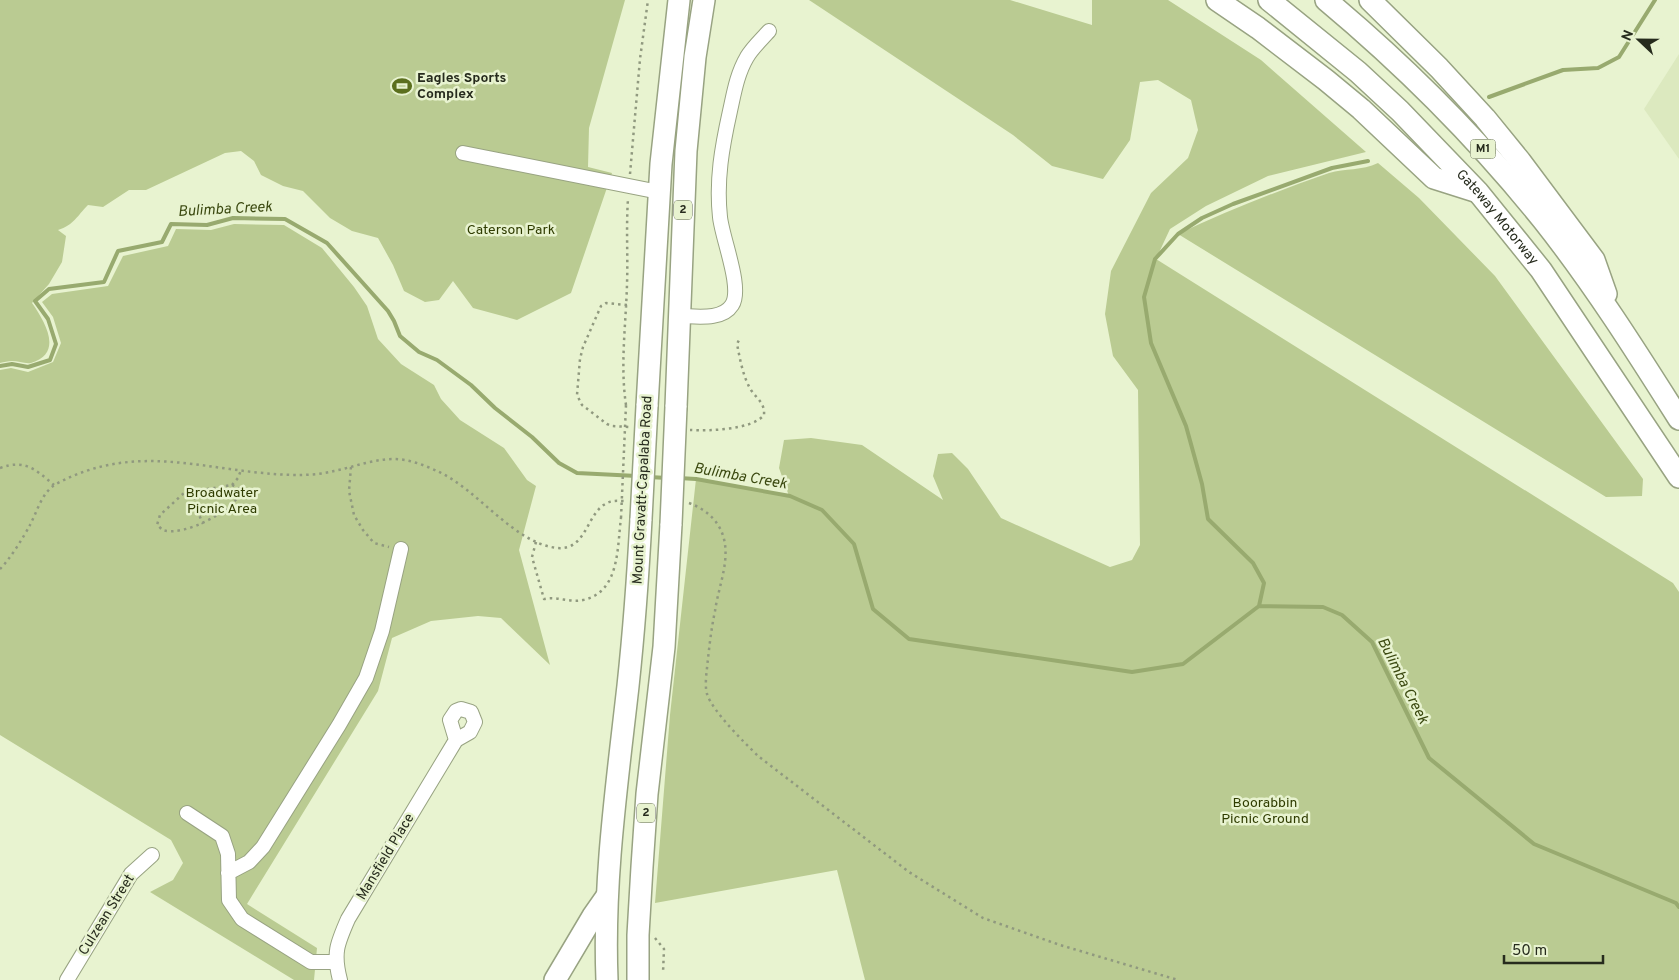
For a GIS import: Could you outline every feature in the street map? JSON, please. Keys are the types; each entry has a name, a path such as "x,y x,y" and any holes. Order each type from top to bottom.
{"highway":[{"name":"Mount Gravatt-Capalaba Road","path":"608,980 607,896 612,816 632,650 631,519 647,406 659,192 667,96 679,0"},
{"name":"Mount Gravatt-Capalaba Road","path":"638,980 642,858 647,794 664,647 690,106 704,0"},
{"path":"1217,0 1258,28 1326,80 1361,109 1434,178 1478,192"},
{"name":"Gateway Motorway","path":"1269,0 1322,42 1379,92 1478,192 1541,270 1679,477"},
{"name":"M1","path":"1326,0 1403,67 1482,148 1544,220 1616,320 1679,419"},
{"path":"1370,0 1439,68 1485,118 1544,192 1594,260 1616,320"},
{"path":"555,980 607,896"}],"street":[{"path":"679,316 716,316 727,311 735,299 735,284 720,218 718,180 720,159 739,74 748,54 769,31"},
{"path":"463,153 659,192"},
{"path":"228,874 249,862 263,847 366,678 382,631 401,549"},
{"name":"Mansfield Place","path":"340,980 335,962 338,941 348,919 456,740"},
{"path":"187,813 222,836 228,854 229,900 242,919 312,962 335,962"},
{"name":"Culzean Street","path":"67,980 131,874 152,855"}],"path":[{"path":"536,542 532,557 544,599 554,598 574,601 587,599 605,588 612,578 631,519 626,405 623,385 628,282 626,229 640,59 648,0"},
{"path":"0,468 12,464 26,465 54,486 44,495 30,526 0,569"},
{"path":"351,467 349,492 354,515 363,530 374,543 401,549"},
{"path":"232,486 241,470"},
{"path":"232,486 238,488 240,493 237,499 203,524 174,530 164,530 157,525 160,515 184,493 232,486"},
{"path":"194,491 196,510 203,524"},
{"path":"654,937 664,949 663,973"}],"shaded area":[{"path":"1679,54 1679,159 1644,109"}],"green space":[{"name":"Caterson Park","path":"0,0 625,0 589,128 588,167 612,173 571,293 517,320 473,308 453,281 439,300 425,302 404,291 393,265 378,238 352,231 330,218 303,191 283,186 261,175 254,161 241,151 225,153 146,190 129,190 103,207 88,205 72,223 58,230 66,236 62,262 49,284 32,303 42,319 49,336 47,352 41,358 31,363 8,361 0,363"},
{"name":"Boorabbin Picnic Ground","path":"809,0 1010,0 1092,25 1092,0 1168,0 1261,60 1366,152 1268,176 1206,206 1170,229 1156,259 1673,583 1679,592 1679,980 865,980 837,870 655,903 670,715 696,479 789,496 779,468 784,440 811,438 862,445 943,500 933,476 938,454 952,453 968,469 1001,518 1110,567 1132,560 1140,545 1138,390 1113,356 1105,314 1111,271 1151,193 1188,158 1198,130 1191,100 1158,80 1140,82 1130,140 1103,179 1052,166 1013,135"},
{"path":"1378,163 1419,198 1495,276 1643,479 1642,496 1606,497 1178,234 1271,194 1329,173 1372,166"},
{"name":"Broadwater Picnic Area","path":"234,224 284,225 322,248 367,306 378,339 401,364 434,385 441,399 460,420 504,448 527,480 536,486 519,550 550,665 501,618 478,616 431,621 392,638 378,691 247,904 317,948 314,980 294,980 150,892 173,880 183,863 171,840 0,735 0,370 11,368 28,372 53,362 61,343 53,317 42,302 52,294 108,286 123,256 168,246 176,229 211,230"}],"waterway":[{"path":"1489,97 1563,70 1598,68 1619,57 1655,0"},
{"path":"1259,606 1264,583 1253,563 1208,519 1202,484 1186,426 1151,343 1144,297 1155,259 1178,234 1202,218 1233,204 1332,168 1368,161"},
{"name":"Bulimba Creek","path":"0,366 12,364 28,367 50,360 56,344 48,319 35,301 49,289 104,282 118,251 162,242 171,224 207,225 233,218 285,219 327,243 388,311 400,336 419,352 437,360 471,385 495,408 532,437 559,463 577,473 637,476"},
{"name":"Bulimba Creek","path":"649,477 667,478"},
{"name":"Bulimba Creek","path":"679,478 696,479 790,496 822,510 854,544 873,609 909,639 1132,672 1183,664 1259,606 1323,607 1342,615 1372,642 1429,758 1534,844 1676,903 1679,907"}],"place":[{"name":"Eagles Sports Complex","path":"402,86"}]}
